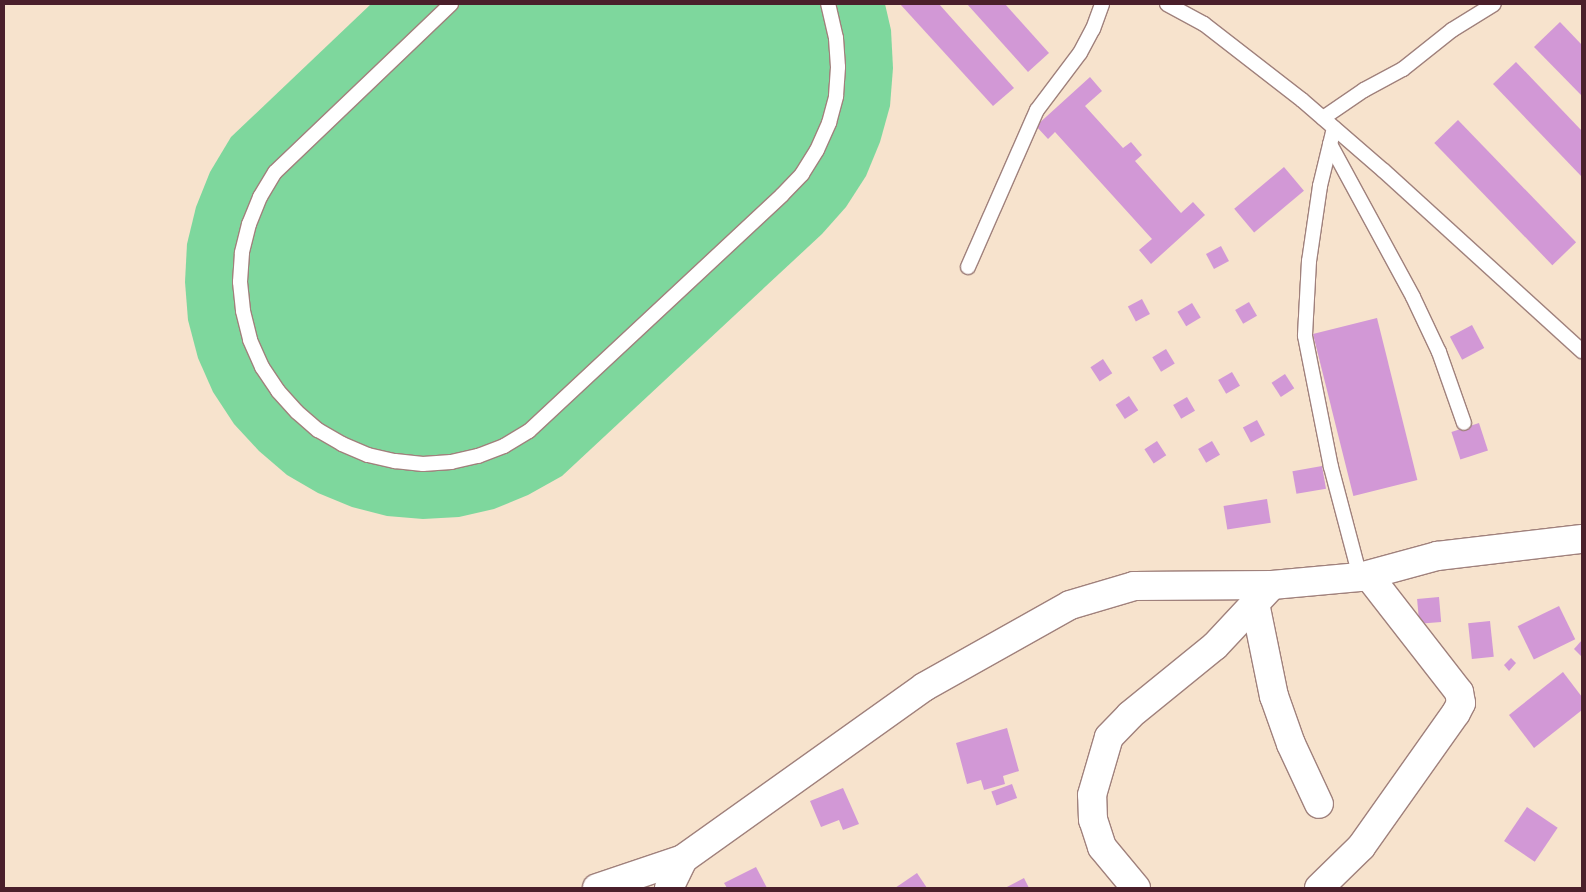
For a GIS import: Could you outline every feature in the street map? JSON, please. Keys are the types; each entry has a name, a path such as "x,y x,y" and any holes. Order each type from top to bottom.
{"street":[{"path":"597,888 683,859 924,687 1070,605 1134,586 1264,594 1364,576 1437,556 1582,539"},
{"path":"1319,888 1361,847 1456,714 1461,703 1459,692 1364,576"},
{"path":"1264,594 1274,696 1292,744 1319,804"},
{"path":"1136,888 1102,846 1093,820 1092,795 1109,738 1130,714 1215,646 1264,594"},
{"path":"669,888 683,859"}],"lane":[{"path":"450,4 275,172 260,197 249,224 241,262 243,311 250,340 262,366 278,391 297,412 318,430 342,444 368,455 395,461 423,464 451,462 478,456 504,446 529,431 782,196 817,150 836,96 838,67 836,38 828,4"},
{"path":"968,268 1037,110 1080,53 1093,29 1102,4"},
{"path":"1167,4 1204,24 1328,123 1384,171 1582,351"},
{"path":"1328,123 1364,90 1403,69 1452,30 1494,4"},
{"path":"1328,123 1330,144 1320,186 1309,262 1305,336 1332,466 1364,576"},
{"path":"1330,144 1414,297 1439,352 1464,423"}],"green space":[{"path":"371,4 885,4 891,30 893,68 890,106 880,142 866,176 846,207 822,234 562,476 528,495 494,509 459,517 423,519 387,516 352,507 318,493 287,475 259,451 234,424 213,392 198,358 188,320 185,282 187,244 196,207 210,172 231,137"}],"building":[{"path":"900,4 939,4 1014,88 993,106"},
{"path":"967,4 1005,4 1049,53 1028,72"},
{"path":"1560,22 1582,45 1582,96 1534,47"},
{"path":"1516,62 1582,131 1582,177 1493,84"},
{"path":"1090,77 1102,91 1085,106 1123,148 1131,142 1142,155 1135,161 1181,213 1193,202 1205,215 1151,264 1139,250 1152,239 1055,132 1048,139 1036,126"},
{"path":"1458,120 1576,242 1552,265 1434,143"},
{"path":"1284,167 1304,191 1254,233 1234,209"},
{"path":"1221,246 1229,261 1214,269 1206,254"},
{"path":"1142,299 1150,314 1136,322 1128,307"},
{"path":"1249,302 1257,316 1243,324 1235,310"},
{"path":"1192,303 1201,318 1186,326 1177,312"},
{"path":"1377,318 1417,480 1353,496 1313,334"},
{"path":"1472,325 1484,348 1462,360 1450,337"},
{"path":"1166,349 1175,364 1161,372 1152,357"},
{"path":"1103,359 1112,373 1100,381 1090,367"},
{"path":"1232,372 1240,386 1226,394 1218,380"},
{"path":"1285,374 1294,388 1281,397 1272,383"},
{"path":"1129,396 1138,410 1125,419 1116,405"},
{"path":"1187,397 1195,411 1181,419 1173,405"},
{"path":"1257,420 1265,435 1251,443 1243,428"},
{"path":"1479,423 1488,451 1460,460 1451,432"},
{"path":"1157,441 1166,455 1154,463 1144,449"},
{"path":"1212,441 1220,455 1206,463 1198,449"},
{"path":"1322,466 1326,489 1296,494 1292,471"},
{"path":"1267,499 1271,523 1227,530 1224,506"},
{"path":"1439,597 1441,622 1419,624 1417,599"},
{"path":"1559,606 1575,639 1534,659 1518,626"},
{"path":"1490,621 1494,657 1472,659 1468,623"},
{"path":"1582,640 1582,657 1574,649"},
{"path":"1511,658 1516,663 1509,671 1504,665"},
{"path":"1563,672 1582,697 1582,710 1534,748 1509,715"},
{"path":"1007,728 1019,771 1003,776 1005,784 984,790 981,780 967,784 956,743"},
{"path":"1012,784 1017,798 996,806 991,792"},
{"path":"843,788 859,824 843,830 839,820 821,827 810,801"},
{"path":"1527,807 1558,828 1535,862 1504,841"},
{"path":"756,867 767,888 727,888 724,883"},
{"path":"917,873 927,888 895,888"},
{"path":"1024,878 1029,888 1005,888"}]}
